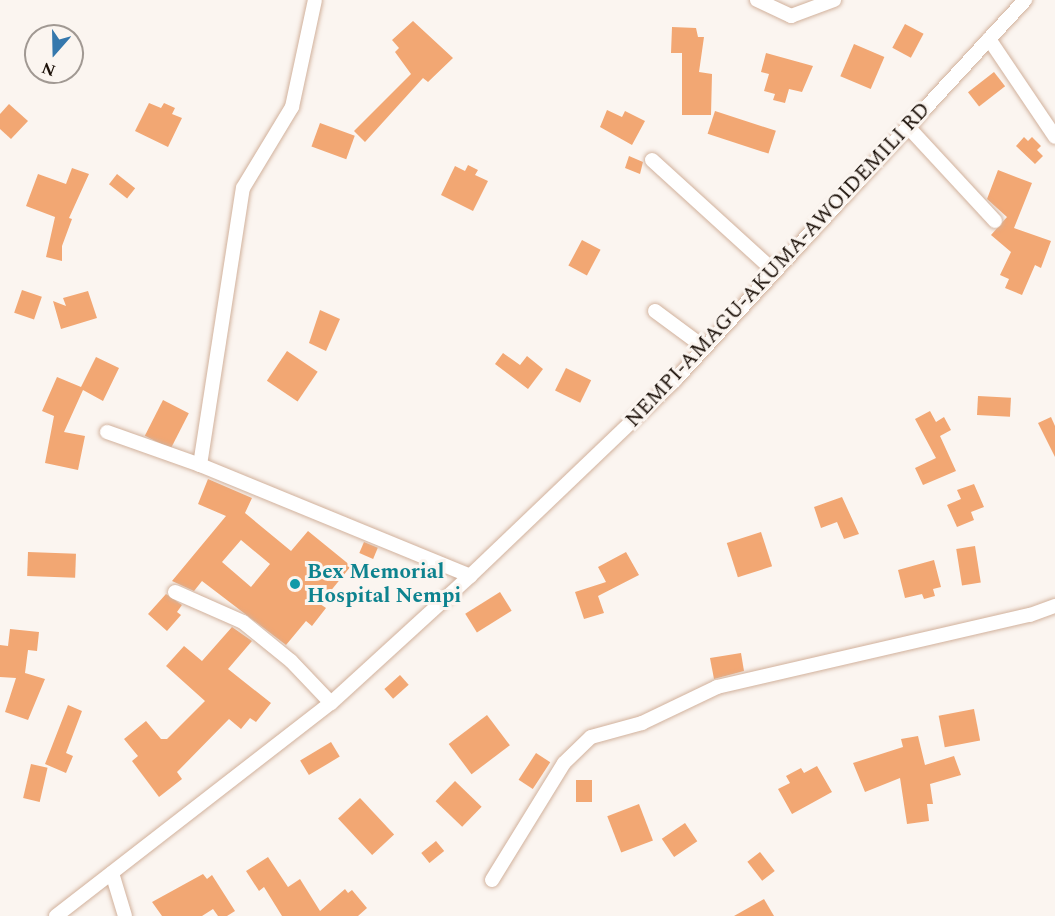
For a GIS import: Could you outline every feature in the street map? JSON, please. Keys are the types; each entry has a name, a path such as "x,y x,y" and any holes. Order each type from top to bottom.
{"street":[{"path":"200,465 243,188 292,107 315,0"},
{"path":"757,0 791,16 834,0"},
{"name":"NEMPI-AMAGU-AKUMA-AWOIDEMILI RD","path":"56,916 331,703 470,576 705,348 1025,0"},
{"path":"989,39 1055,137"},
{"path":"908,127 995,222"},
{"path":"652,160 774,272"},
{"path":"655,311 705,348"},
{"path":"107,432 200,465 470,576"},
{"path":"175,592 243,622 291,661 331,703"},
{"path":"492,880 564,764 591,737 642,723 717,687 1030,615 1055,606"},
{"path":"111,873 125,916"}],"building":[{"path":"413,21 453,58 428,82 423,78 365,142 354,131 411,74 395,52 399,48 392,40"},
{"path":"905,24 924,34 911,58 892,48"},
{"path":"672,27 696,28 698,37 704,37 699,72 712,74 711,115 682,115 682,53 671,53"},
{"path":"854,44 884,57 871,89 840,76"},
{"path":"766,53 813,66 802,92 789,89 785,103 773,100 775,94 764,91 769,74 761,72"},
{"path":"994,72 1005,86 979,107 968,92"},
{"path":"149,103 161,108 164,103 175,108 172,114 182,118 168,147 135,131"},
{"path":"9,104 28,121 11,139 0,129 0,114"},
{"path":"607,110 622,117 625,111 645,121 632,145 600,127"},
{"path":"715,111 776,131 768,154 708,134"},
{"path":"320,123 355,136 346,159 311,146"},
{"path":"1024,137 1028,141 1032,137 1041,146 1037,150 1043,156 1035,164 1016,146"},
{"path":"629,156 643,162 640,174 625,168"},
{"path":"468,165 478,170 475,175 488,181 473,211 441,195 455,166 465,171"},
{"path":"72,168 89,174 69,218 72,219 62,246 62,261 46,257 55,217 26,206 38,174 66,184"},
{"path":"998,170 1032,183 1014,228 1051,241 1041,268 1035,265 1022,295 1005,288 1009,279 1000,275 1011,252 991,235 1007,217 987,199"},
{"path":"117,174 135,188 127,198 109,184"},
{"path":"582,240 601,250 587,275 568,266"},
{"path":"22,290 42,297 34,320 14,313"},
{"path":"88,291 97,318 61,329 53,301 66,306 63,298"},
{"path":"320,310 340,319 326,351 309,343"},
{"path":"287,351 318,372 298,402 267,381"},
{"path":"503,353 520,365 527,356 543,369 528,389 495,364"},
{"path":"96,357 119,368 103,401 83,390 64,432 85,436 78,470 45,463 54,416 42,411 57,377 81,387"},
{"path":"566,368 591,380 580,403 555,390"},
{"path":"978,396 1011,398 1010,417 977,415"},
{"path":"163,400 189,413 171,449 145,436"},
{"path":"930,411 936,422 944,417 951,430 940,436 956,471 923,485 915,468 936,458 915,419"},
{"path":"1051,417 1055,426 1055,457 1038,423"},
{"name":"Bex Memorial Hospital Nempi","path":"208,479 252,498 245,513 291,551 308,531 351,566 320,604 326,608 312,626 306,621 286,645 202,581 194,591 172,581 226,516 198,504","holes":["241,540 270,564 251,587 222,562"]},
{"path":"974,484 984,507 971,512 974,520 957,527 947,505 961,499 957,490"},
{"path":"842,497 859,534 844,539 837,522 821,528 814,507"},
{"path":"761,532 772,566 738,577 727,543"},
{"path":"364,542 378,548 373,559 359,553"},
{"path":"975,546 981,583 962,586 956,549"},
{"path":"28,552 76,554 75,578 27,576"},
{"path":"626,552 639,575 598,596 604,613 584,619 575,592 606,582 598,567"},
{"path":"934,560 941,587 933,589 935,596 924,599 922,594 905,598 898,570"},
{"path":"500,592 512,611 477,632 465,614"},
{"path":"166,594 182,605 177,612 181,615 167,631 148,614"},
{"path":"232,627 252,641 228,669 271,703 256,722 250,718 241,729 229,719 177,772 182,779 159,797 132,761 138,756 124,739 146,721 161,739 167,739 205,701 166,666 184,646 202,661"},
{"path":"10,629 39,632 37,651 28,650 25,673 45,679 28,720 5,712 16,678 0,677 0,645 8,646"},
{"path":"741,653 744,671 714,679 710,658"},
{"path":"400,675 409,685 393,699 384,689"},
{"path":"68,705 82,711 66,753 73,756 66,773 45,764"},
{"path":"974,709 980,740 945,747 939,716"},
{"path":"487,715 510,745 472,774 449,744"},
{"path":"918,736 925,765 954,756 961,775 930,784 933,804 927,804 929,821 907,824 900,778 865,792 853,763 903,747 901,739"},
{"path":"331,742 340,757 309,775 300,761"},
{"path":"536,753 550,762 533,789 519,780"},
{"path":"31,764 48,768 40,802 23,798"},
{"path":"817,766 832,792 792,814 778,789 790,783 786,776 801,768 804,773"},
{"path":"576,780 592,780 592,802 576,802"},
{"path":"455,781 482,807 462,827 436,801"},
{"path":"360,798 394,835 372,855 338,818"},
{"path":"639,804 653,840 621,853 607,816"},
{"path":"685,823 697,841 674,857 662,839"},
{"path":"436,841 444,851 429,863 421,853"},
{"path":"760,852 775,871 762,881 747,862"},
{"path":"268,857 288,887 300,879 320,911 345,889 348,893 352,890 367,908 358,916 282,916 264,887 259,891 246,871"},
{"path":"203,874 207,879 212,875 235,911 227,916 218,916 213,909 202,916 162,916 152,902"},
{"path":"764,899 774,916 734,916"}],"place":[{"name":"Bex Memorial Hospital Nempi","path":"295,584"}]}
